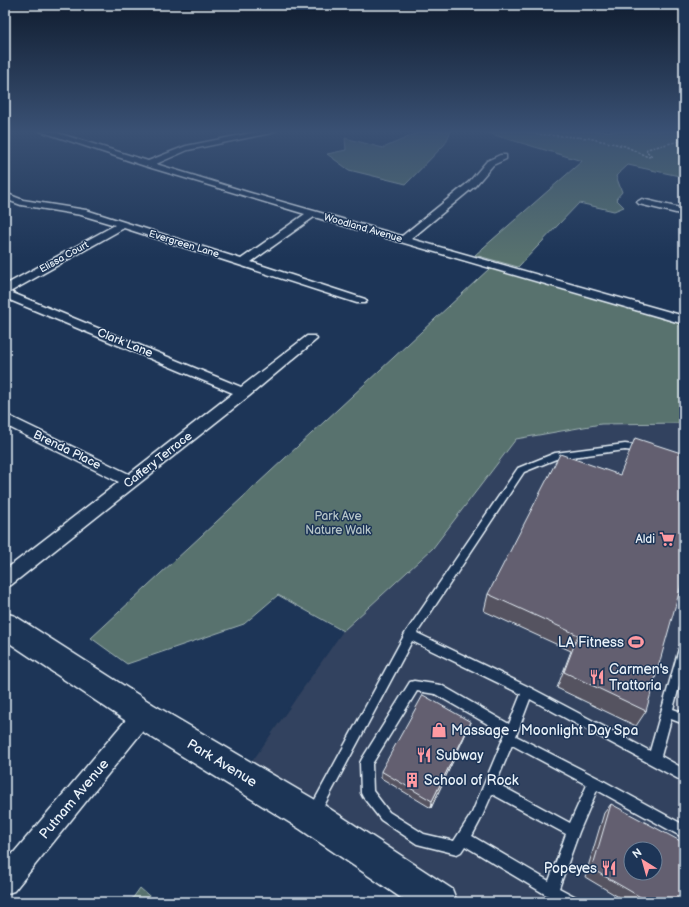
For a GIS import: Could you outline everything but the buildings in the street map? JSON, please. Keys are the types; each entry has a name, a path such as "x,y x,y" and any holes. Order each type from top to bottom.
{"main road":[{"name":"Park Avenue","path":"5,625 143,716 312,817 439,902"}],"street":[{"name":"Woodland Avenue","path":"179,173 312,214 684,320"},
{"path":"403,240 472,184 481,173"},
{"name":"Evergreen Lane","path":"5,196 22,202 69,208 244,262 361,301"},
{"path":"642,202 684,212"},
{"path":"244,262 312,214"},
{"name":"Elissa Court","path":"5,290 123,225"},
{"name":"Clark Lane","path":"5,294 244,393"},
{"name":"Caffery Terrace","path":"5,580 311,339"},
{"name":"Brenda Place","path":"5,419 130,481"},
{"name":"Putnam Avenue","path":"5,882 143,716"}],"lane":[{"path":"312,817 410,635 521,470 555,456 625,447 648,451"},
{"path":"410,635 526,692 684,776"},
{"path":"654,759 684,649"},
{"path":"526,692 510,735 476,817 457,848 421,840 385,816 367,793 366,764 414,686 437,688 510,735 684,832"},
{"path":"668,712 684,719"},
{"path":"552,890 573,831 594,782"},
{"path":"489,786 573,831"},
{"path":"463,838 570,902"}],"shaded area":[{"path":"684,423 684,902 439,902 242,776 343,631 433,548 516,439 601,424"}],"green space":[{"path":"363,173 416,173 406,184"},
{"path":"568,173 619,173 616,176 622,192 616,199 624,207 614,211 579,203 518,267 475,255"},
{"path":"667,173 684,173 684,177"},
{"name":"Park Ave Nature Walk","path":"490,268 684,325 684,423 601,424 516,439 433,548 343,631 278,595 244,624 127,664 91,638"},
{"path":"140,888 156,902 130,902"}],"place":[{"name":"Aldi","path":"667,539"},
{"name":"LA Fitness","path":"636,642"},
{"name":"Carmen's Trattoria","path":"597,677"},
{"name":"Massage - Moonlight Day Spa","path":"439,730"},
{"name":"Subway","path":"424,755"},
{"name":"School of Rock","path":"412,780"},
{"name":"Popeyes","path":"609,868"}]}
